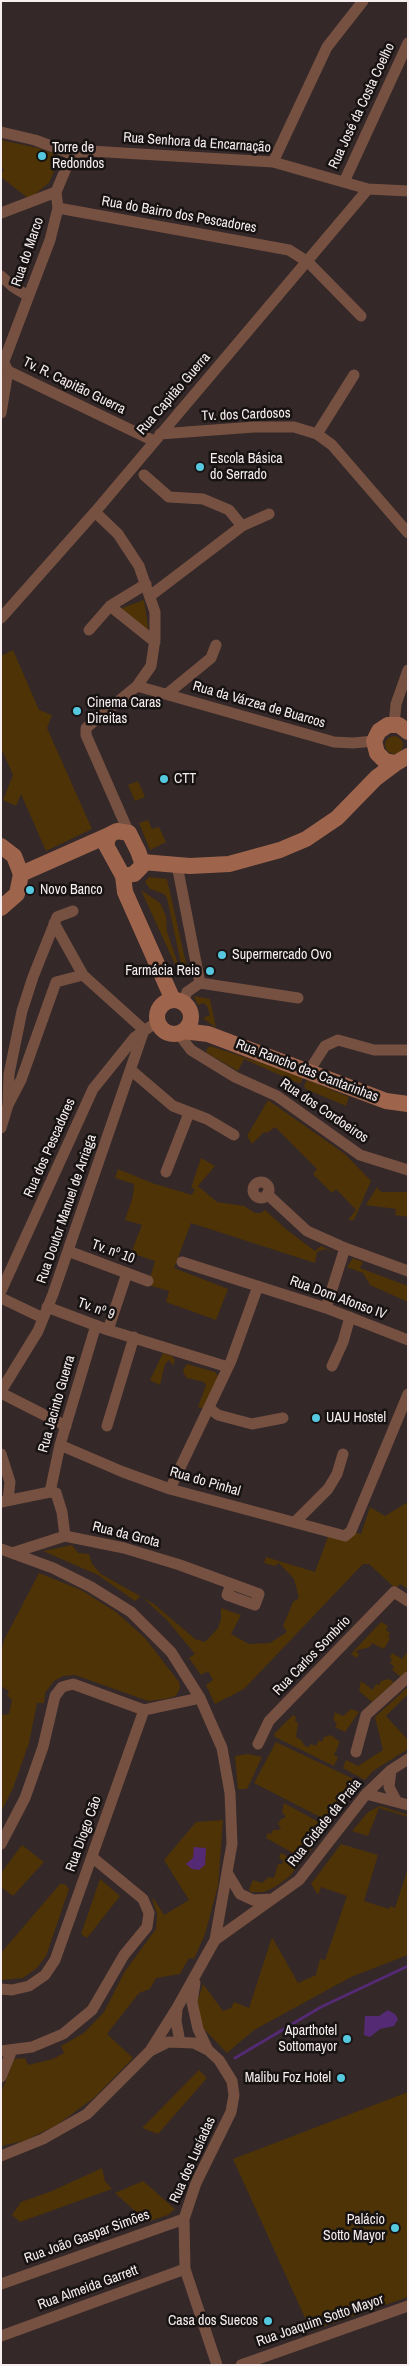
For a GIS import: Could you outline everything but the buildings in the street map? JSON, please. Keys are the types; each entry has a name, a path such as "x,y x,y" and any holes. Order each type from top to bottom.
{"main road":[{"path":"376,778 375,747 379,731 401,728"},
{"path":"375,747 385,761 402,759"},
{"path":"142,862 177,865 216,865 244,861 293,845 317,833 337,818 376,778 402,759"},
{"path":"21,874 86,847 117,831 129,833 142,862 141,867 134,874 123,876"},
{"path":"109,835 106,845 110,854"},
{"path":"1,846 14,856 21,874 17,894 2,909"},
{"path":"86,847 110,854"},
{"name":"Rua Rancho das Cantarinhas","path":"110,854 123,876 125,892 182,1006 208,1034"},
{"path":"182,1006 189,1024 180,1032 168,1033 151,1026 160,1007 182,1006"},
{"name":"Rua Rancho das Cantarinhas","path":"180,1032 208,1034 386,1101 408,1104"}],"street":[{"path":"273,162 328,46 363,1"},
{"name":"Rua José da Costa Coelho","path":"344,182 408,43"},
{"path":"1,132 35,140 72,154 56,192 58,208"},
{"name":"Rua Senhora da Encarnação","path":"72,154 90,151 273,162 368,189 408,191"},
{"name":"Rua Capitão Guerra","path":"1,618 95,512 368,189"},
{"path":"1,214 56,192"},
{"name":"Rua do Bairro dos Pescadores","path":"58,208 289,250 308,262 362,316"},
{"name":"Rua do Marco","path":"1,413 4,364 50,240 58,208"},
{"path":"1,276 28,296"},
{"name":"Tv. R. Capitão Guerra","path":"4,364 157,438"},
{"path":"317,434 354,375"},
{"name":"Tv. dos Cardosos","path":"157,438 254,427 294,428 317,434 332,445 408,533"},
{"path":"144,475 169,497 203,500 228,510 242,526"},
{"path":"95,512 118,534 139,566 155,612 155,642 151,666 137,686 86,728 86,735 129,833"},
{"path":"150,596 242,526 269,514"},
{"path":"88,630 110,606 146,584"},
{"path":"110,606 155,642"},
{"path":"167,694 211,658 216,645"},
{"path":"401,728 396,704 408,670"},
{"name":"Rua da Várzea de Buarcos","path":"137,686 334,742 375,747"},
{"path":"177,865 200,983"},
{"path":"8,1104 9,1074 22,1011 33,977 57,917 73,911"},
{"path":"54,923 83,975 151,1026"},
{"path":"1,1128 8,1104 21,1080 56,982 83,975"},
{"path":"182,1006 187,992 200,983 298,998"},
{"name":"Rua Doutor Manuel de Arriaga","path":"1,1392 38,1331 132,1071 151,1026"},
{"name":"Rua dos Pescadores","path":"1,1290 93,1089 135,1037 151,1026"},
{"name":"Rua dos Cordoeiros","path":"180,1032 186,1046 200,1056 234,1077 277,1096 360,1155 408,1170"},
{"path":"200,1056 200,1045 208,1034"},
{"path":"309,1071 325,1046 338,1040 374,1050 408,1050"},
{"path":"132,1071 173,1106 207,1119 234,1134"},
{"path":"166,1172 189,1113"},
{"path":"267,1194 307,1230 345,1248 408,1271"},
{"path":"326,1308 345,1248"},
{"name":"Tv. nº 10","path":"68,1251 148,1280"},
{"name":"Rua Dom Afonso IV","path":"182,1262 326,1308 408,1340"},
{"path":"108,1330 127,1273"},
{"path":"170,1489 228,1367 258,1286"},
{"path":"1,1298 43,1318"},
{"name":"Tv. nº 9","path":"47,1307 108,1330 228,1367"},
{"path":"332,1366 343,1342 350,1317"},
{"name":"Rua Jacinto Guerra","path":"50,1492 60,1445 96,1325"},
{"path":"107,1426 134,1337"},
{"path":"1,1392 66,1426"},
{"name":"Rua do Pinhal","path":"60,1445 123,1472 170,1489 345,1536 351,1530 408,1394"},
{"path":"209,1408 218,1414 252,1424 283,1418"},
{"path":"1,1454 10,1482 4,1501 50,1492 56,1493 62,1512 65,1536"},
{"path":"295,1522 328,1489 337,1474 343,1454"},
{"name":"Rua da Grota","path":"6,1551 65,1536 124,1548 231,1584"},
{"path":"1,2156 43,2139 87,2114 150,2052 178,2008 215,1940 232,1844 230,1793 222,1748 202,1704 171,1652 131,1612 91,1586 6,1551"},
{"name":"Rua Carlos Sombrio","path":"258,1744 269,1721 394,1592 408,1601"},
{"path":"356,1752 366,1715 408,1677"},
{"path":"1,1844 25,1798 43,1747 55,1696 62,1687 73,1684 144,1710 202,1704"},
{"name":"Rua Diogo Cão","path":"1,1989 12,1990 29,1986 44,1975 55,1960 144,1710"},
{"name":"Rua Cidade da Praia","path":"215,1940 275,1899 298,1880 366,1794 391,1770 408,1759"},
{"path":"391,1770 389,1787 403,1804"},
{"path":"366,1794 403,1804"},
{"path":"1,2077 7,2050 32,2047 63,2034 92,2010 124,1955 146,1927 149,1912 143,1899 92,1857"},
{"path":"222,1904 228,1916 243,1920 243,1896 228,1874"},
{"path":"222,1904 231,1894 261,1901 275,1899"},
{"name":"Rua dos Lusíadas","path":"196,1974 192,2002 193,2014 208,2050 219,2060 232,2081 234,2095 231,2112 196,2183 184,2218 185,2269 217,2365"},
{"path":"178,2008 176,2021 180,2042"},
{"path":"180,2042 188,2030 193,2014"},
{"path":"150,2052 168,2042 194,2043 208,2050"},
{"name":"Rua João Gaspar Simões","path":"1,2284 184,2218"},
{"name":"Rua Almeida Garrett","path":"1,2336 185,2269"},
{"name":"Rua Joaquim Sotto Mayor","path":"241,2365 408,2306"}],"shaded area":[{"path":"1,140 53,153 59,160 49,183 29,199 1,177 1,173 4,171 1,165"},
{"path":"144,600 149,633 119,609"},
{"path":"13,650 39,710 52,715 47,728 92,829 46,851 21,794 16,806 3,800 13,775 1,748 1,656"},
{"path":"390,736 398,736 403,741 401,752 390,754 385,749 385,741"},
{"path":"138,781 145,797 135,801 128,785"},
{"path":"148,820 152,829 159,827 166,842 150,850 139,823"},
{"path":"149,877 167,879 188,972 183,973 167,898 164,894 150,889 145,882"},
{"path":"141,890 160,903 166,916 167,932 177,961 178,971"},
{"path":"194,996 210,999 216,1028 203,1018 210,1015 207,1006 203,1003 198,1005"},
{"path":"210,1046 303,1078 300,1084 244,1059 238,1071 207,1053 206,1050"},
{"path":"307,1080 349,1097 346,1106 306,1089 304,1086"},
{"path":"268,1100 345,1154 371,1181 354,1220 348,1220 356,1210 336,1189 332,1193 313,1174 317,1169 275,1127 267,1133 264,1132 252,1144 247,1136"},
{"path":"201,1158 215,1166 198,1186 217,1202 244,1206 255,1213 261,1213 265,1210 287,1230 315,1251 321,1246 336,1253 325,1249 317,1252 315,1263 191,1223 174,1268 228,1289 216,1320 166,1302 169,1291 148,1285 155,1261 131,1253 142,1225 125,1220 133,1196 134,1184 115,1178 118,1169 152,1183 192,1195 195,1189 191,1188"},
{"path":"377,1187 381,1192 408,1192 408,1217 395,1215 396,1209 366,1205"},
{"path":"353,1258 363,1262 360,1268 408,1286 408,1302 370,1285 363,1273 347,1267"},
{"path":"163,1353 172,1356 175,1360 173,1366 169,1360 165,1364 160,1385 150,1380"},
{"path":"187,1364 215,1372 218,1376 205,1409 198,1407 206,1385 204,1382 187,1378 183,1370"},
{"path":"408,1502 408,1589 400,1584 396,1589 369,1564 363,1564 244,1689 215,1704 206,1685 213,1680 208,1671 201,1675 189,1658 195,1654 167,1620 143,1598 154,1604 195,1639 205,1642 218,1628 221,1619 221,1608 241,1615 231,1634 249,1644 270,1643 287,1632 283,1626 293,1602 299,1598 294,1579 279,1563 275,1566 264,1563 266,1557 315,1572 329,1534 353,1532 361,1534 370,1507 385,1516"},
{"path":"72,1545 78,1553 89,1554 92,1564 101,1574 141,1596 135,1601 98,1575 43,1551"},
{"path":"39,1573 81,1590 116,1612 145,1638 179,1682 180,1688 176,1696 148,1701 75,1675 63,1676 54,1681 45,1693 44,1703 37,1703 29,1743 13,1788 1,1812 1,1715 9,1714 12,1700 7,1695 9,1691 1,1686 1,1653 4,1640"},
{"path":"381,1622 388,1626 386,1630 390,1633 388,1637 390,1639 384,1649 372,1643 370,1647 356,1652 359,1654 357,1658 351,1654"},
{"path":"408,1651 408,1671 401,1677 392,1670 394,1667 390,1663 392,1659 390,1657 392,1653 402,1659"},
{"path":"389,1679 394,1682 372,1702 359,1691 361,1681 373,1690 376,1684 379,1685 381,1681"},
{"path":"408,1687 408,1694 386,1716 408,1740 408,1749 373,1771 365,1780 343,1768 346,1760 358,1766 383,1750 375,1717"},
{"path":"351,1709 359,1712 345,1732 335,1727 337,1724 333,1719 334,1712 343,1716"},
{"path":"293,1715 298,1723 296,1737 305,1746 309,1747 311,1744 316,1746 319,1740 322,1742 324,1737 331,1735 340,1742 334,1755 338,1757 334,1766 275,1737 274,1734"},
{"path":"276,1742 360,1782 330,1822 254,1783"},
{"path":"248,1754 262,1757 247,1789 238,1789 235,1756"},
{"path":"284,1803 328,1827 304,1859 266,1838 268,1833 271,1834 273,1830 281,1828 278,1824 281,1819 286,1817 282,1812"},
{"path":"380,1806 408,1815 408,1817 379,1808 368,1836 352,1831 368,1812"},
{"path":"223,1820 218,1886 205,1934 194,1959 189,1958 180,1974 156,1978 150,1989 139,1993 107,2034 133,2058 95,2097 57,2125 24,2141 1,2146 1,2093 14,2059 25,2058 28,2065 53,2059 64,2053 61,2046 84,2033 104,2012 125,1971 156,1929 157,1914 152,1899 154,1899 164,1915 189,1900 164,1860 196,1822"},
{"path":"341,1844 378,1855 364,1901 389,1909 390,1906 395,1908 408,1868 408,1955 351,1977 254,2030 227,2053 204,2029 195,2009 203,1984 223,2011 231,2008 234,2002 249,2008 272,1937 298,1983 316,1975 320,1959 325,1960 347,1896 321,1887 318,1895 311,1884"},
{"path":"22,1845 44,1862 13,1896 1,1887 1,1873"},
{"path":"194,1847 206,1848 205,1865 199,1870 192,1869 186,1864 193,1858"},
{"path":"281,1853 300,1863 290,1876 275,1887 264,1892 251,1892 249,1890 253,1880 262,1883 269,1877 274,1878 278,1864 282,1864 283,1861 279,1857"},
{"path":"100,1879 120,1896 87,1938 81,1934"},
{"path":"60,1884 65,1884 69,1889 46,1956 37,1968 23,1978 1,1980 1,1953"},
{"path":"388,2010 395,2014 398,2019 394,2026 380,2029 370,2037 364,2035 365,2016 379,2016"},
{"path":"199,2070 207,2078 158,2134 142,2128"},
{"path":"408,2092 408,2297 311,2331 233,2159"},
{"path":"102,2168 105,2181 112,2189 20,2222 12,2215 21,2202 52,2191"},
{"path":"143,2181 175,2209 168,2215 147,2222 115,2193"}],"waterway":[{"path":"235,2058 321,2007 408,1966"}],"place":[{"name":"Torre de Redondos","path":"42,156"},
{"name":"Escola Básica do Serrado","path":"200,467"},
{"name":"Cinema Caras Direitas","path":"77,711"},
{"name":"CTT","path":"164,779"},
{"name":"Novo Banco","path":"30,890"},
{"name":"Supermercado Ovo","path":"222,955"},
{"name":"Farmácia Reis","path":"210,971"},
{"name":"UAU Hostel","path":"316,1418"},
{"name":"Aparthotel Sottomayor","path":"347,2039"},
{"name":"Malibu Foz Hotel","path":"341,2078"},
{"name":"Palácio Sotto Mayor","path":"395,2228"},
{"name":"Casa dos Suecos","path":"268,2321"}]}
